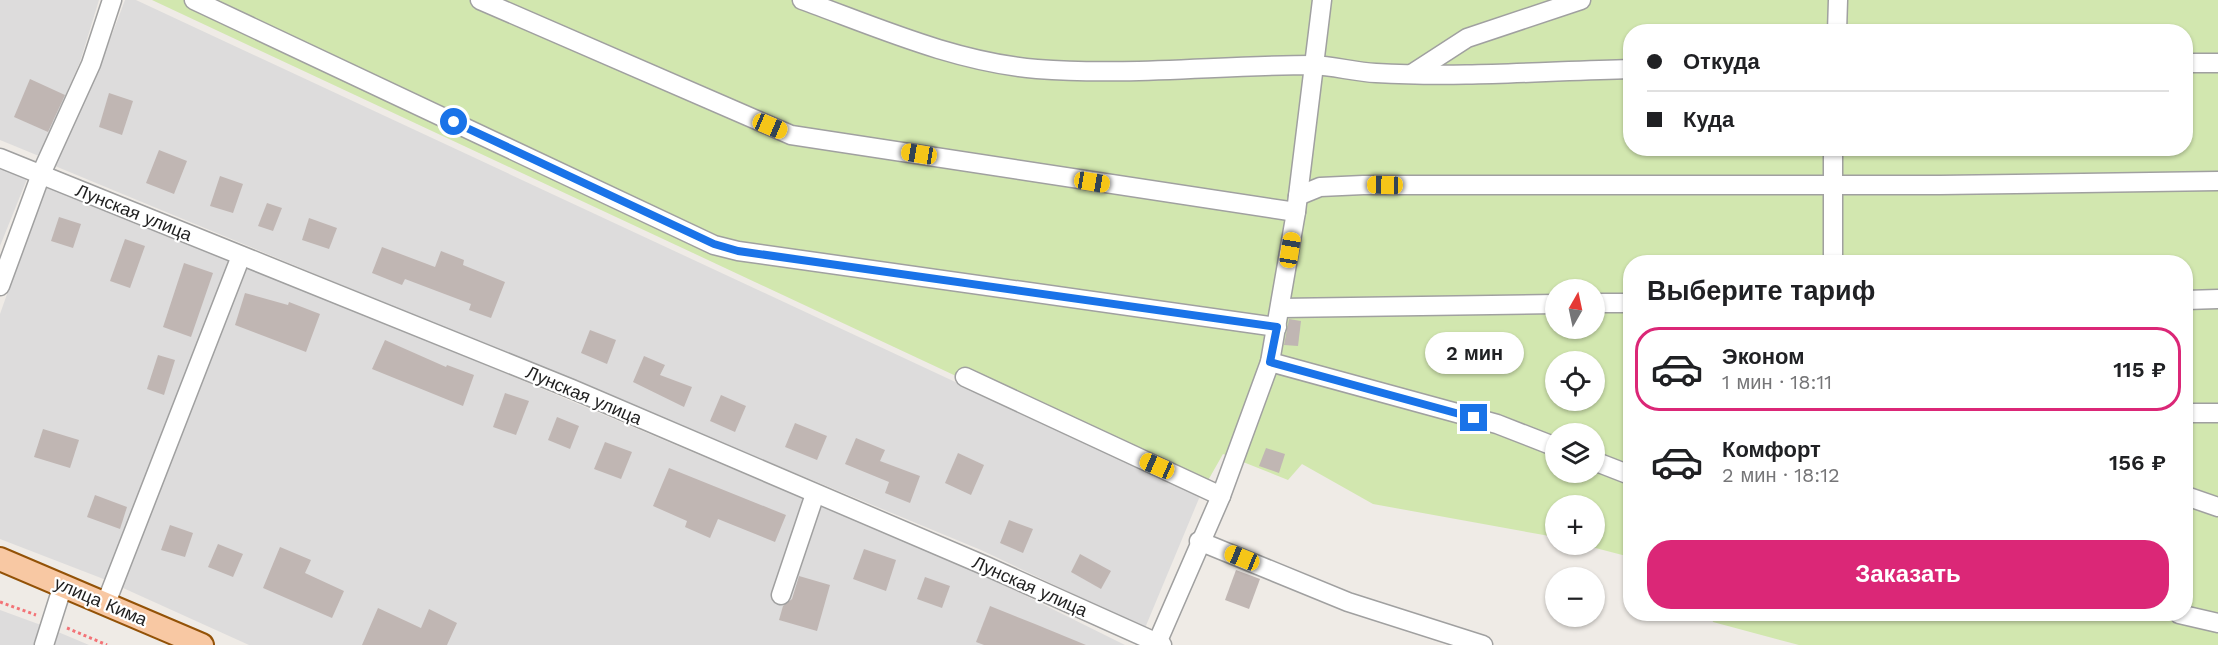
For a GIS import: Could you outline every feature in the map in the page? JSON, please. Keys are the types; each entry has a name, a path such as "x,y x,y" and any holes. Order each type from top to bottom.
{"main road":[{"name":"улица Кима","path":"0,559 202,645"}],"street":[{"path":"0,286 41,174 91,64 112,0"},
{"path":"194,0 714,244 738,251 1277,327"},
{"path":"480,0 791,135 1297,204 1320,187 1363,185 1568,187 2218,180"},
{"path":"802,0 919,44 975,59 1036,69 1108,71 1316,65 1376,73 1623,69"},
{"path":"1159,644 1199,541 1221,495 1270,362 1297,204 1316,65 1322,0"},
{"path":"1413,73 1467,38 1581,0"},
{"path":"1837,24 1838,0"},
{"path":"2193,63 2218,63"},
{"path":"1833,156 1833,255"},
{"name":"Лунская улица","path":"0,158 572,389 1159,644"},
{"path":"106,603 241,255"},
{"path":"2193,300 2218,299"},
{"path":"1605,303 1623,303"},
{"path":"1281,308 1545,304"},
{"path":"1270,362 1497,424 1545,443"},
{"path":"964,377 1221,495"},
{"path":"2193,413 2218,412"},
{"path":"1605,465 1623,472"},
{"path":"781,595 815,494"},
{"path":"2193,498 2218,507"},
{"path":"1199,541 1348,602 1483,645"},
{"path":"44,645 63,585"},
{"path":"2193,617 2218,622"}],"shaded area":[{"path":"0,0 99,0 80,62 39,156 0,140"},
{"path":"125,0 136,0 1200,496 1145,628 981,550 55,166 100,66"},
{"path":"0,168 27,179 0,246"},
{"path":"46,184 269,274 980,573 1125,645 249,645 101,578 0,539 0,314"},
{"path":"0,610 41,625 35,645 0,645"},
{"path":"51,629 89,645 46,645"}],"green space":[{"path":"152,0 2218,0 2218,645 1799,645 1713,621 2193,621 2193,255 1623,255 1623,555 1605,550 1605,495 1545,495 1545,535 1373,504 1302,464 1288,480 1223,454 1202,491"}],"building":[{"path":"30,79 65,95 48,132 14,117"},
{"path":"109,93 133,101 122,135 99,127"},
{"path":"159,150 187,161 174,194 146,183"},
{"path":"220,176 243,184 233,213 210,206"},
{"path":"267,203 282,208 273,231 258,226"},
{"path":"59,217 81,224 73,248 51,241"},
{"path":"309,218 337,228 329,249 302,240"},
{"path":"125,239 145,246 130,288 110,281"},
{"path":"382,247 435,267 441,251 464,260 463,265 505,282 491,318 469,310 471,304 405,279 402,285 372,273"},
{"path":"184,263 213,273 191,337 163,327"},
{"path":"245,293 288,305 289,302 320,314 306,352 235,325"},
{"path":"1289,319 1301,321 1298,346 1284,345"},
{"path":"590,330 616,340 607,364 581,353"},
{"path":"385,340 446,367 447,365 474,375 463,406 372,369"},
{"path":"158,355 175,360 164,395 147,389"},
{"path":"644,356 665,365 660,375 692,387 684,407 633,382"},
{"path":"505,393 529,401 516,435 493,427"},
{"path":"721,395 746,406 735,432 710,421"},
{"path":"557,417 579,426 570,449 548,440"},
{"path":"795,423 827,436 817,460 785,447"},
{"path":"43,429 79,440 70,468 34,457"},
{"path":"856,438 885,450 880,461 920,476 910,503 885,493 889,482 845,464"},
{"path":"605,442 632,452 621,479 594,469"},
{"path":"1266,448 1285,454 1279,473 1259,466"},
{"path":"958,453 984,465 971,495 945,483"},
{"path":"669,468 786,515 775,542 718,519 710,538 685,527 687,521 653,506"},
{"path":"95,495 127,507 120,529 87,517"},
{"path":"1009,520 1033,529 1023,553 1000,543"},
{"path":"170,525 193,533 185,557 161,550"},
{"path":"218,544 243,554 233,577 208,567"},
{"path":"280,547 311,560 305,573 344,591 332,618 263,588"},
{"path":"864,549 896,560 886,591 853,579"},
{"path":"1080,554 1111,571 1101,589 1071,572"},
{"path":"1236,570 1260,579 1249,609 1225,600"},
{"path":"799,576 830,585 817,631 779,620 783,606 792,599"},
{"path":"925,577 950,586 942,608 917,599"},
{"path":"990,606 1086,645 984,645 976,642"},
{"path":"378,608 421,628 429,609 457,623 447,645 362,645"}],"route":[{"path":"454,122 714,244 738,251 1277,327 1270,362 1474,418"}]}
